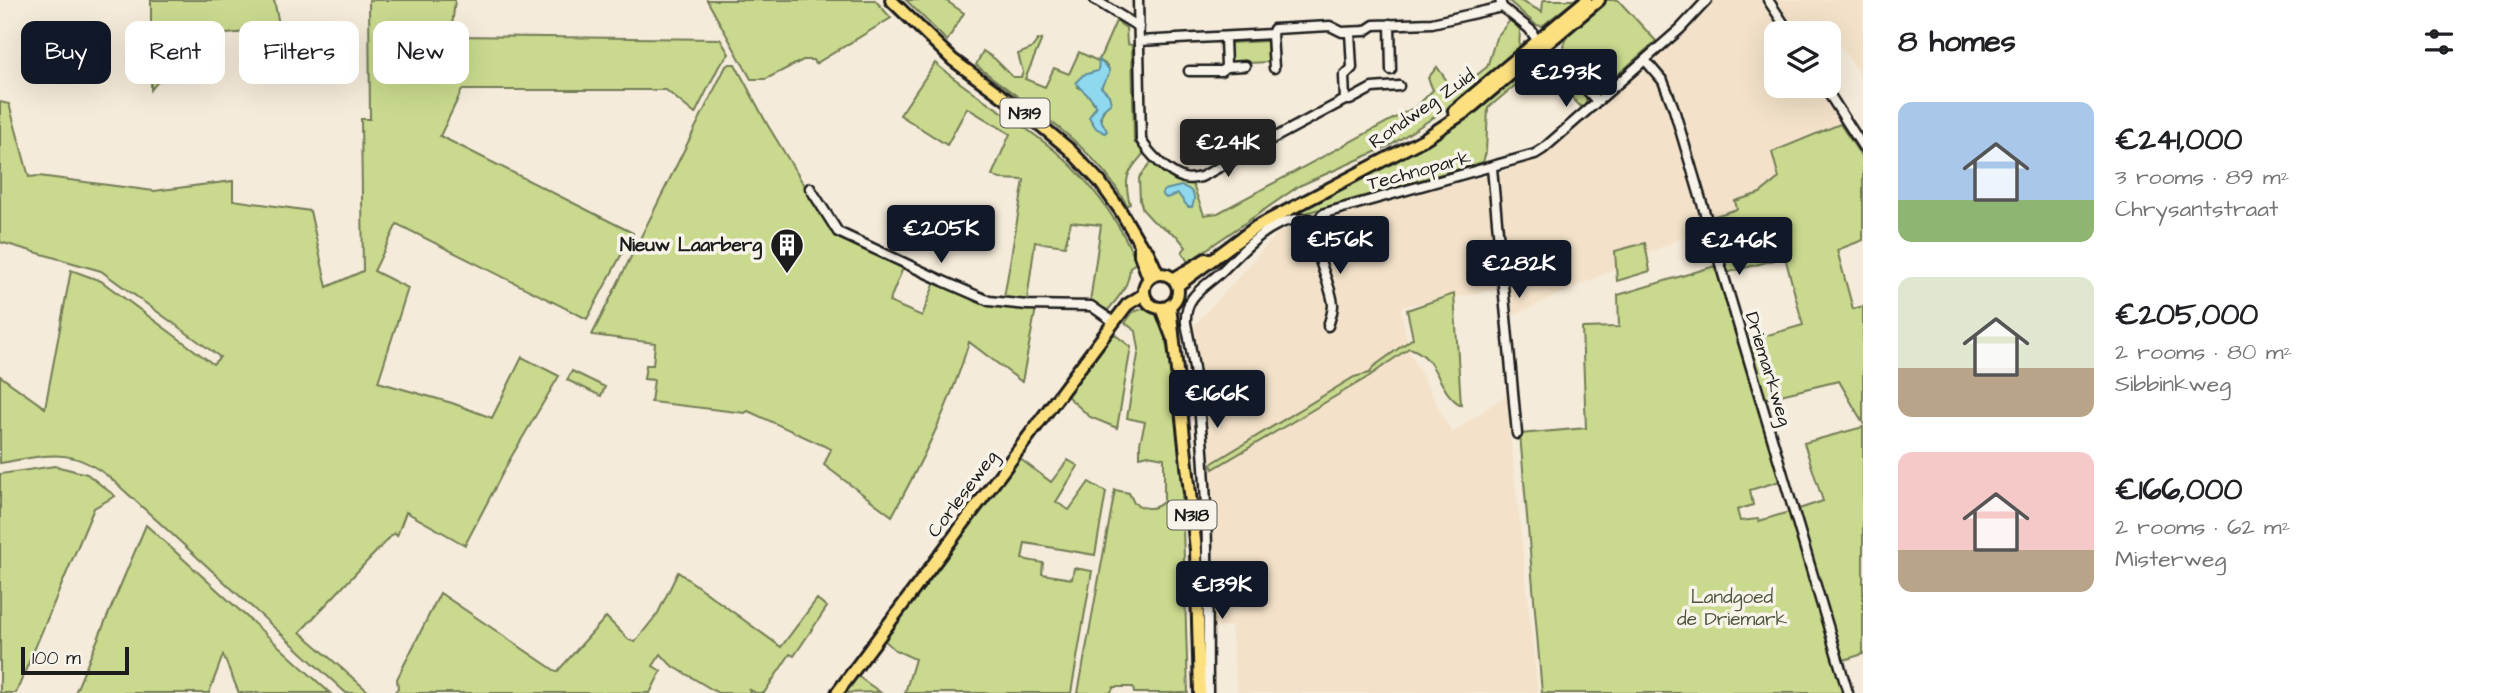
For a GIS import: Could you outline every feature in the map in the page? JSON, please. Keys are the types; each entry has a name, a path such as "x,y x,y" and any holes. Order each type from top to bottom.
{"main road":[{"name":"N319","path":"891,0 953,60 1069,149 1100,182 1120,210 1140,244 1140,255 1153,276"},
{"name":"Rondweg Zuid","path":"1543,42 1586,0"},
{"name":"Rondweg Zuid","path":"1175,282 1256,227 1374,164 1463,105 1600,0"},
{"path":"1166,275 1175,282 1177,297 1165,307 1145,298 1144,288 1153,276 1166,275"},
{"name":"Corleseweg","path":"836,693 1116,319 1145,298"},
{"name":"N318","path":"1165,307 1172,337 1196,550 1199,693"}],"street":[{"path":"1095,0 1139,27"},
{"path":"1138,0 1141,140 1146,148 1183,178 1201,177 1372,88 1399,86"},
{"name":"Technopark","path":"1208,693 1204,443 1185,314 1192,296 1222,272 1257,237 1277,226 1305,218 1316,221 1325,213 1535,154 1681,29 1707,0"},
{"path":"1768,0 1782,21"},
{"path":"1274,68 1274,29 1330,26 1342,32 1365,31 1374,25 1432,23 1501,4 1543,42 1597,101"},
{"path":"1390,24 1391,70"},
{"path":"1345,100 1344,76 1352,68 1350,32"},
{"path":"1139,41 1272,34"},
{"path":"1225,38 1226,67"},
{"name":"Driemarkweg","path":"1645,60 1663,81 1673,106 1848,693"},
{"path":"1189,71 1221,71 1226,67 1245,66"},
{"path":"1832,98 1863,147"},
{"path":"1492,168 1517,434"},
{"path":"810,188 838,232 943,282 989,301 1027,305 1091,306 1116,319"},
{"path":"1316,221 1314,234 1333,305 1328,326"}],"shaded area":[{"path":"1713,0 1863,0 1863,79 1841,46 1841,21 1764,21 1764,98 1824,98 1841,122 1772,151 1781,192 1512,316 1497,174 1540,156 1689,26"},
{"path":"1487,175 1499,289 1401,307 1409,351 1452,433 1506,395 1538,693 1237,693 1231,626 1214,627 1209,469 1193,327 1279,232"}],"green space":[{"path":"151,0 274,0 278,21 239,21 239,33 225,34 225,21 151,21"},
{"path":"369,0 455,0 453,21 373,21 373,84 469,84 469,36 720,39 729,54 719,66 695,114 666,90 462,90 440,136 633,233 587,319 397,224 374,271 408,288 378,382 452,403 492,418 522,357 559,376 510,459 465,545 406,512 397,536 394,533 300,632 370,693 346,693 102,472 88,463 62,456 34,457 0,463 0,376 45,408 71,270 101,281 213,364 220,357 101,271 0,242 0,102 9,104 29,177 39,176 154,191 233,181 233,200 310,211 327,287 363,271 361,119 370,119"},
{"path":"707,0 875,0 891,18 815,64 813,60 803,60 766,79 751,79"},
{"path":"906,0 945,0 964,13 947,41"},
{"path":"1508,0 1519,0 1542,12 1543,0 1575,0 1542,26 1536,25"},
{"path":"1601,0 1618,0 1656,41 1599,91 1577,71 1563,45 1566,31"},
{"path":"1511,19 1520,30 1519,50 1445,110 1391,145 1299,186 1188,262 1182,252 1186,247 1177,236 1153,221 1143,210 1139,178 1153,160 1174,180 1193,185 1204,215 1218,213 1417,106 1433,90 1428,78 1437,67 1455,92 1487,67 1496,38"},
{"path":"1116,21 1126,28 1127,44 1132,45 1134,142 1145,152 1128,176 1130,204 1127,205 1096,162 1078,144 976,65 983,51 1013,77 1021,77 1023,72 1018,54 1031,49 1042,39 1025,79 1045,87 1054,68 1069,74 1079,52 1100,64 1098,71 1089,74 1078,87 1086,92 1096,106 1091,114 1101,123 1105,108 1101,84 1107,77 1108,66 1099,60"},
{"path":"1267,41 1268,62 1230,64 1229,43"},
{"path":"935,63 1061,156 1082,177 1110,213 1132,252 1137,252 1140,260 1130,267 1126,285 1108,310 1090,302 1101,225 1071,222 1065,246 1035,242 1027,300 1004,298 1024,180 1000,179 992,175 1010,134 967,108 947,145 900,115"},
{"path":"1530,63 1553,63 1587,96 1585,107 1580,106 1541,64 1488,108 1483,162 1278,221 1373,171"},
{"path":"735,64 767,124 832,231 839,238 903,268 889,302 922,316 935,282 983,304 1036,308 1022,382 969,342 935,431 892,516 824,465 831,449 748,411 745,413 651,402 654,380 644,379 646,365 653,365 655,343 592,335 726,66"},
{"path":"1840,124 1863,159 1863,240 1837,250 1853,309 1863,306 1863,423 1839,381 1764,399 1747,341 1803,325 1785,257 1726,273 1709,218 1737,209 1735,201 1760,193 1779,178 1772,152"},
{"path":"1645,243 1650,271 1617,281 1615,251"},
{"name":"Landgoed de Driemark","path":"1715,266 1780,481 1750,490 1753,505 1737,510 1740,521 1759,521 1792,511 1846,693 1542,693 1520,434 1586,428 1582,328 1619,327 1618,295"},
{"path":"1454,294 1461,405 1447,391 1426,358 1409,348 1368,377 1213,469 1211,464 1354,377 1370,373 1373,367 1413,338 1407,310"},
{"path":"1148,307 1161,317 1179,407 1187,491 1182,494 1188,693 1134,693 1133,687 1114,687 1110,693 1078,693 1115,490 1129,493 1134,503 1146,508 1153,508 1164,501 1164,458 1148,455 1140,457 1145,422 1127,418 1139,349 1136,331 1125,323 1133,312"},
{"path":"1114,334 1131,347 1117,428 1090,417 1067,396"},
{"path":"572,371 605,387 601,396 567,380"},
{"path":"1863,427 1863,654 1841,661 1796,510 1823,501 1804,443"},
{"path":"1019,458 1051,482 1068,460 1078,466 1056,502 1069,510 1089,482 1106,492 1095,555 1025,543 1022,559 1043,563 1042,574 1072,579 1074,568 1092,571 1071,693 905,693 915,659 895,650 883,639"},
{"path":"55,466 87,474 115,496 94,508 16,693 0,693 0,474"},
{"path":"146,525 330,693 239,693 223,655 209,693 75,693"},
{"path":"678,572 781,647 817,599 827,607 794,656 790,654 764,693 748,689 751,693 718,693 671,665 661,654 653,666 661,671 650,693 394,693 398,688 397,679 440,593 557,672 606,617 629,640 635,642 658,613"},
{"path":"856,675 880,692 842,693"}],"water":[{"path":"1099,60 1109,69 1101,87 1109,95 1111,103 1103,110 1100,118 1107,131 1105,133 1096,128 1089,117 1096,107 1076,82 1083,75 1098,71"},
{"path":"1181,186 1193,194 1192,207 1188,207 1178,194 1166,198 1162,194 1165,190"}],"place":[{"name":"Nieuw Laarberg","path":"787,275"}]}
